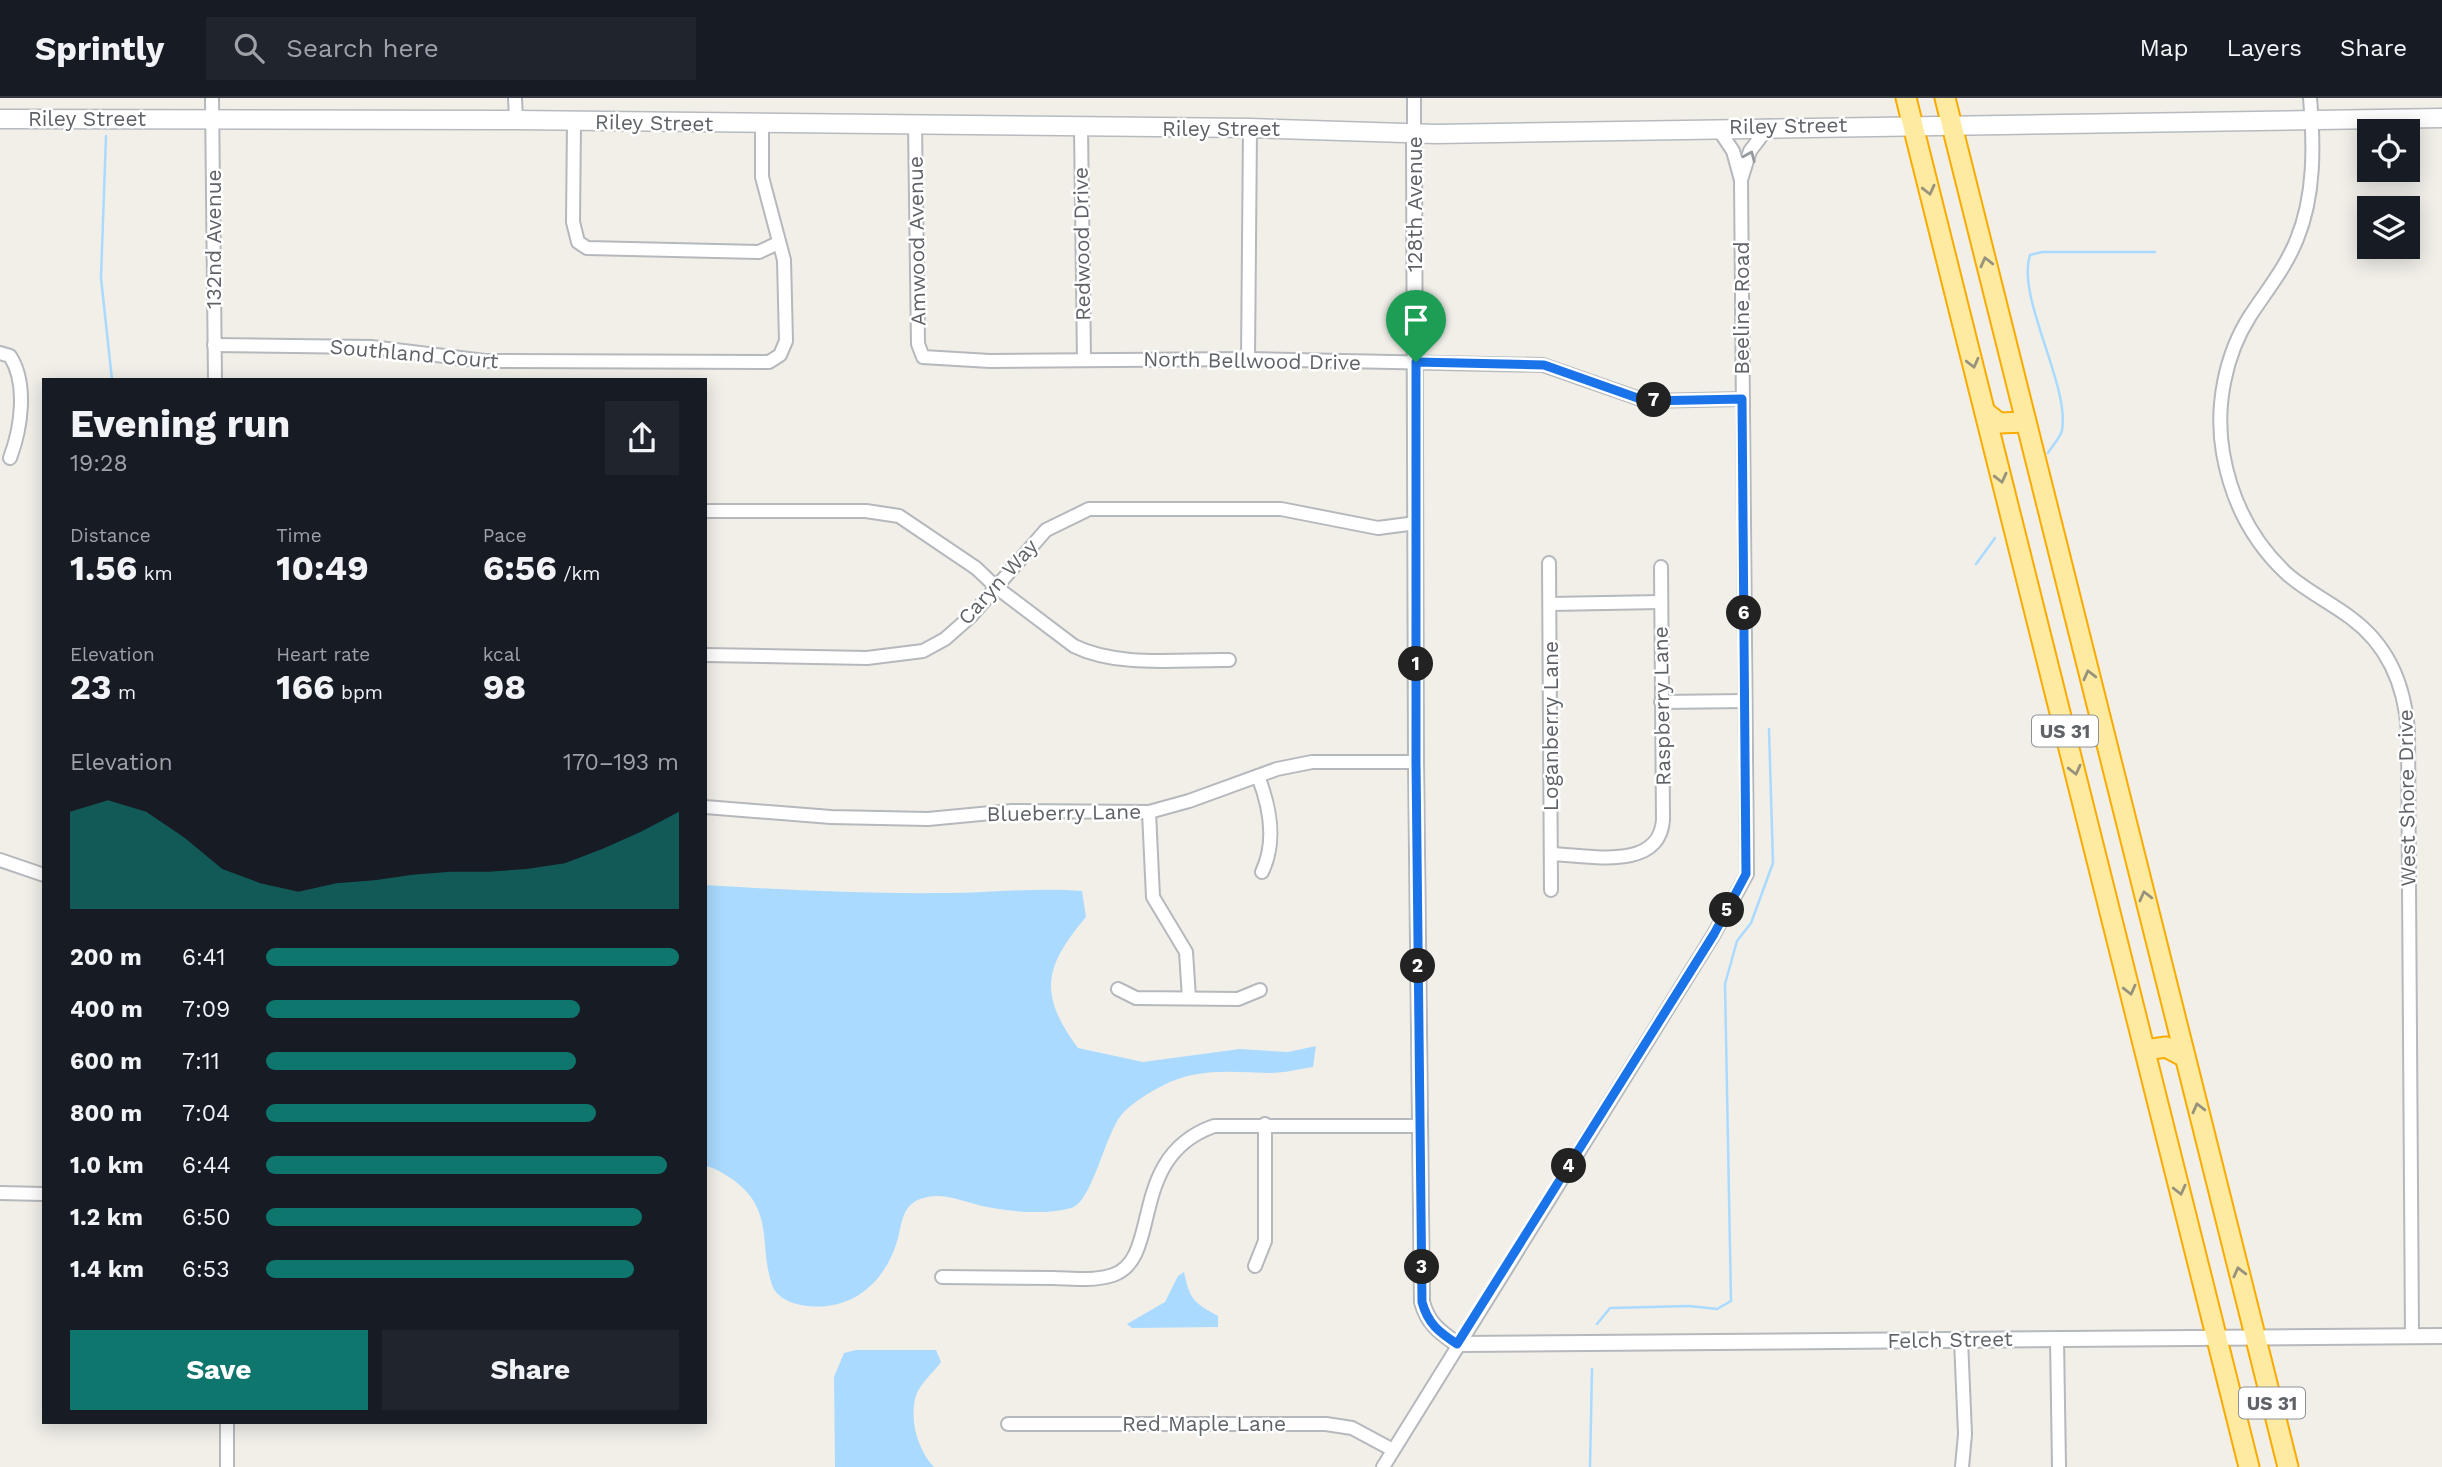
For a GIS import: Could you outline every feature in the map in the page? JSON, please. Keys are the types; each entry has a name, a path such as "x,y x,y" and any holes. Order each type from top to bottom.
{"highway":[{"name":"US 31","path":"1906,98 2249,1467"},
{"name":"US 31","path":"1945,98 2288,1467"},
{"path":"1985,412 2006,425 2026,422"},
{"path":"2145,1050 2166,1047 2185,1057"}],"main road":[{"name":"Riley Street","path":"0,119 915,124 1250,128 1414,134 1717,127 2442,118"}],"street":[{"name":"132nd Avenue","path":"212,98 215,378"},
{"path":"515,98 516,120"},
{"name":"128th Avenue","path":"1414,98 1416,762 1422,1302 1426,1317 1435,1328 1457,1344"},
{"name":"West Shore Drive","path":"2311,98 2312,177 2302,227 2284,265 2248,318 2234,348 2223,390 2221,433 2226,468 2235,497 2263,548 2301,585 2371,635 2395,670 2404,698 2408,744 2412,1337"},
{"path":"574,122 573,222 578,242 587,248 759,252 778,243 762,177 762,125"},
{"name":"Amwood Avenue","path":"915,124 918,344 923,357"},
{"name":"Beeline Road","path":"1383,1467 1714,934 1746,874 1741,180 1734,151 1717,127"},
{"name":"Beeline Road","path":"1741,180 1750,151 1769,127"},
{"name":"Redwood Drive","path":"1081,128 1084,359"},
{"path":"1248,359 1250,128"},
{"name":"Southland Court","path":"214,345 371,347 485,361 769,362 780,355 786,341 784,260 778,243"},
{"path":"5,354 18,374 19,432 10,458"},
{"name":"North Bellwood Drive","path":"923,357 990,361 1248,359 1544,365 1646,401 1742,399"},
{"name":"Caryn Way","path":"707,655 867,658 923,650 945,639 971,616 1046,530 1089,509 1281,509 1378,528 1416,523"},
{"path":"707,511 866,511 899,516 976,568 996,587 1074,646 1088,653 1132,659 1229,660"},
{"name":"Loganberry Lane","path":"1549,563 1551,890"},
{"name":"Raspberry Lane","path":"1551,854 1629,855 1656,845 1663,820 1661,567"},
{"path":"1550,604 1661,602"},
{"path":"1661,702 1745,701"},
{"name":"Blueberry Lane","path":"707,807 831,817 928,819 1012,810 1149,811 1258,776 1312,762 1416,762"},
{"path":"1258,776 1269,805 1270,848 1262,872"},
{"path":"1149,811 1153,897 1186,952 1189,998"},
{"path":"0,860 42,874"},
{"path":"1118,989 1136,999 1238,999 1260,990"},
{"path":"1255,1266 1265,1241 1265,1124"},
{"path":"942,1277 1083,1279 1112,1276 1130,1264 1136,1256 1158,1175 1178,1147 1191,1136 1214,1126 1419,1126"},
{"path":"0,1193 42,1194"},
{"name":"Felch Street","path":"1457,1344 2442,1336"},
{"path":"2057,1339 2059,1467"},
{"path":"1961,1340 1965,1434 1962,1467"},
{"name":"Red Maple Lane","path":"1008,1424 1325,1423 1352,1427 1393,1450"},
{"path":"227,1424 227,1467"}],"water":[{"path":"707,885 887,893 1082,891 1086,917 1061,951 1051,981 1056,1012 1078,1048 1143,1062 1240,1049 1288,1052 1316,1046 1313,1067 1276,1073 1202,1073 1175,1080 1131,1105 1116,1122 1086,1193 1079,1203 1071,1208 1029,1212 987,1207 937,1196 914,1202 906,1210 885,1269 863,1292 835,1305 819,1307 797,1304 780,1296 772,1285 763,1227 754,1201 744,1189 707,1167"},
{"path":"1184,1272 1191,1295 1218,1316 1218,1327 1132,1328 1127,1324 1165,1302 1178,1276"},
{"path":"856,1350 936,1350 941,1362 919,1389 914,1408 920,1444 934,1467 835,1467 834,1377 844,1353"}],"waterway":[{"path":"106,136 101,278 112,378"},
{"path":"2048,453 2061,433 2062,411 2052,366 2030,294 2030,255 2042,252 2155,252"},
{"path":"1976,564 1995,538"},
{"path":"1597,1324 1610,1308 1689,1306 1717,1309 1731,1301 1725,984 1737,941 1751,923 1773,863 1769,729"},
{"path":"1590,1467 1592,1369"}],"route":[{"path":"1416,362 1544,365 1646,401 1742,399 1746,874 1714,934 1457,1344 1435,1328 1426,1317 1422,1302 1416,762 1416,362"}]}
